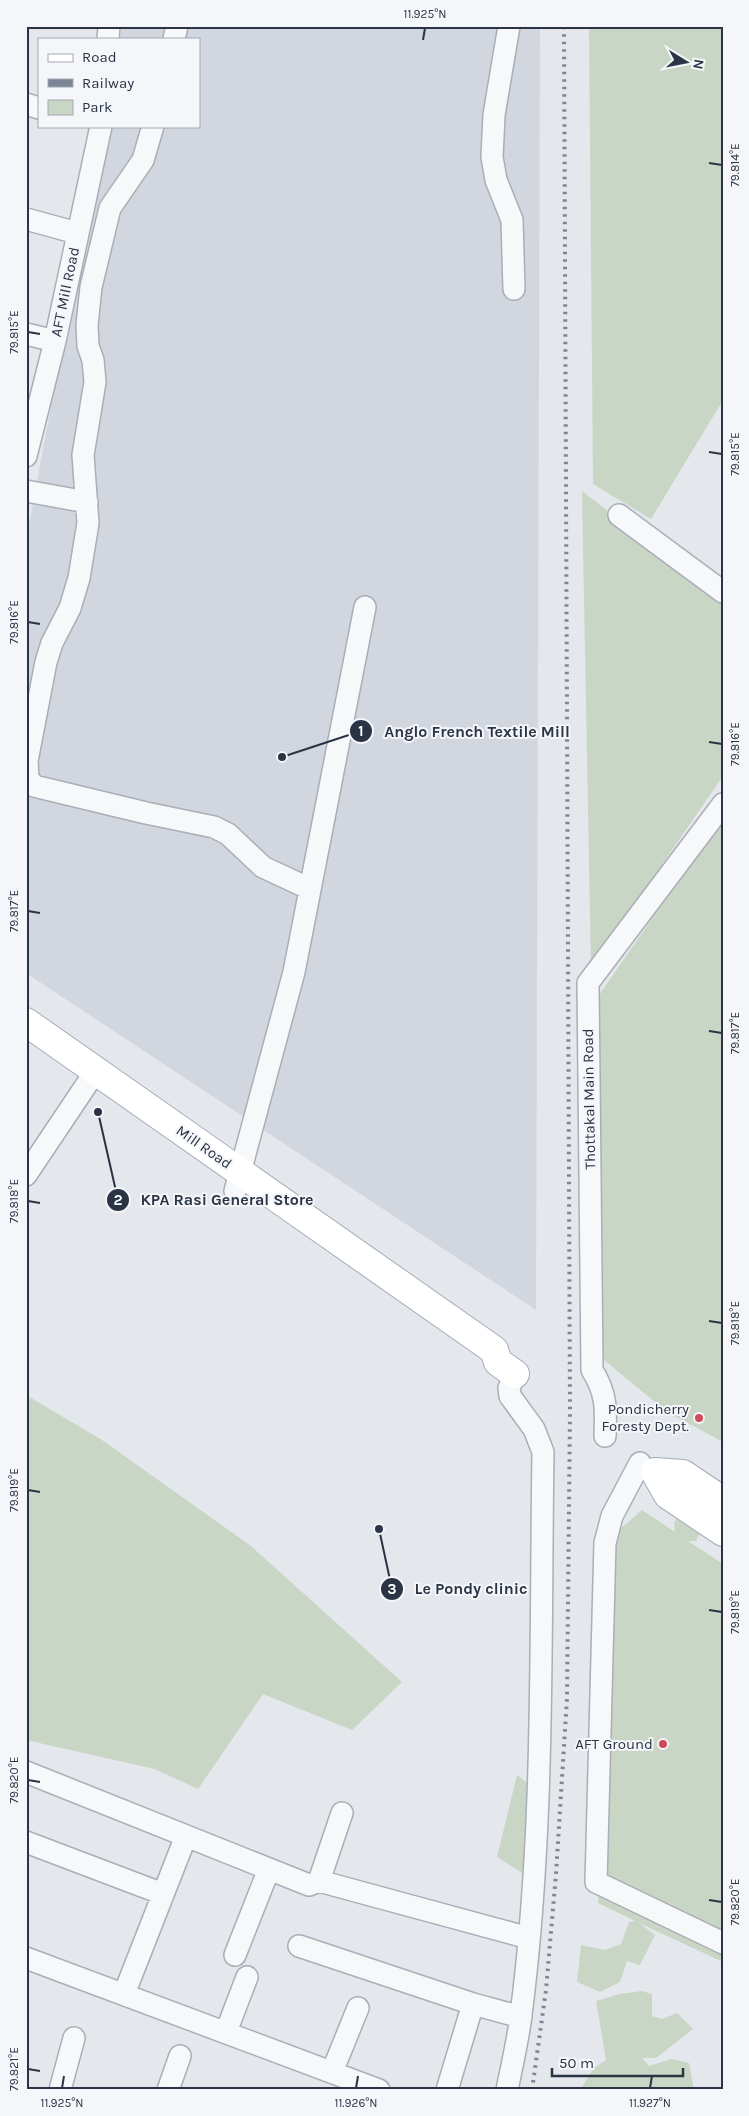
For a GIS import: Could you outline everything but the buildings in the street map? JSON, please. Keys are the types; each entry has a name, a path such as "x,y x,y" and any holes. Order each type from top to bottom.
{"main road":[{"name":"Mill Road","path":"26,1022 90,1078 238,1182 494,1350 507,1368"},
{"name":"Mill Road","path":"26,1043 90,1078"},
{"path":"723,1501 683,1474 655,1472 668,1495 723,1532"}],"street":[{"path":"509,26 494,115 492,157 496,180 512,220 514,288"},
{"path":"26,104 38,108"},
{"name":"AFT Mill Road","path":"26,456 55,341 76,233 100,128"},
{"path":"152,128 143,160 110,208 91,287 87,325 88,346 93,360 95,382 83,455 88,523 79,578 70,608 52,643 46,662 27,760 28,778 34,786 214,827 228,834 262,867 310,889"},
{"path":"26,219 76,233"},
{"path":"26,334 55,341"},
{"path":"26,491 87,502"},
{"path":"619,514 723,592"},
{"path":"238,1182 294,972 366,607"},
{"name":"Thottakal Main Road","path":"605,1436 606,1406 602,1386 592,1370 588,983 723,804"},
{"path":"26,1175 90,1078"},
{"path":"507,1368 510,1396 534,1429 542,1452 537,1816 529,1938 521,2017 507,2090"},
{"path":"640,1463 612,1516 605,1543 596,1882 723,1943"},
{"path":"26,1772 309,1885 319,1881 529,1938"},
{"path":"319,1881 342,1813"},
{"path":"124,1994 186,1836"},
{"path":"26,1842 163,1894"},
{"path":"236,1955 269,1869"},
{"path":"299,1946 474,2004 521,2017"},
{"path":"26,1958 379,2090"},
{"path":"226,2032 247,1978"},
{"path":"447,2090 474,2004"},
{"path":"332,2072 358,2008"},
{"path":"60,2090 74,2038"},
{"path":"168,2090 180,2056"}],"shaded area":[{"path":"122,26 540,26 536,1310 26,973 26,541 103,128 200,128 200,38 120,38"}],"green space":[{"path":"589,26 723,26 723,400 651,519 593,484"},
{"path":"582,491 723,600 723,776 591,968"},
{"path":"723,816 723,1442 667,1412 598,1355 597,998"},
{"path":"26,1395 102,1440 251,1546 402,1682 352,1730 263,1694 198,1789 155,1769 26,1740"},
{"name":"AFT Ground","path":"642,1510 675,1532 674,1523 680,1513 702,1528 696,1541 688,1541 723,1564 723,1962 639,1923 655,1935 640,1965 627,1961 620,1982 600,1992 577,1982 581,1945 605,1950 621,1944 629,1922 635,1921 598,1903 609,1558 619,1530"},
{"path":"517,1775 535,1789 530,1878 497,1857"},
{"path":"642,1991 652,1994 652,2016 662,2019 677,2013 693,2029 656,2058 642,2058 649,2066 672,2059 689,2063 694,2090 580,2090 594,2068 606,2060 596,2001 620,1994"}],"railway":[{"path":"532,2090 546,1990 556,1874 567,1698 570,1412 564,26"}],"place":[{"name":"Anglo French Textile Mill","path":"282,757"},
{"name":"KPA Rasi General Store","path":"98,1112"},
{"name":"Pondicherry Foresty Dept.","path":"699,1418"},
{"name":"Le Pondy clinic","path":"379,1529"},
{"name":"AFT Ground","path":"663,1744"}]}
